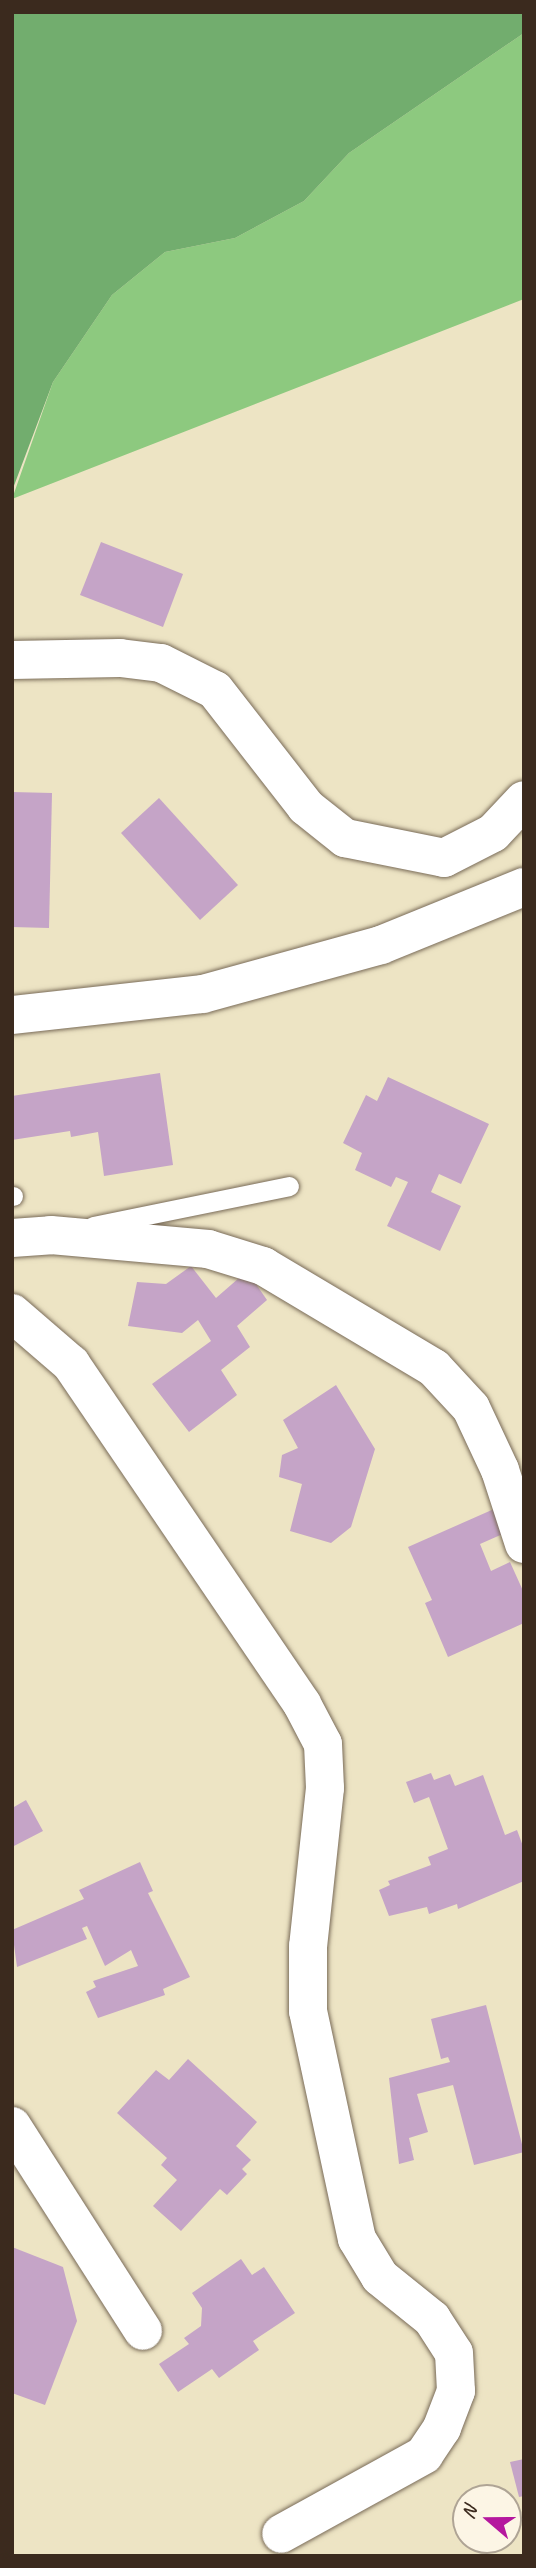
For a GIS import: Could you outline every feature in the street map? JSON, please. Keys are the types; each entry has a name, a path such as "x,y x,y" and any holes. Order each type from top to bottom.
{"street":[{"path":"12,660 120,658 161,663 215,690 306,807 345,838 444,858 493,833 524,800"},
{"path":"12,1015 202,994 381,946 524,887"},
{"path":"12,1238 51,1235 208,1250 263,1266 433,1368 471,1408 499,1470 524,1544"},
{"path":"12,1313 71,1364 302,1704 323,1744 325,1788 308,1947 308,2011 356,2239 380,2277 432,2319 454,2353 456,2391 442,2428 424,2455 281,2534"},
{"path":"12,2126 143,2331"}],"lane":[{"path":"51,1235 289,1186"}],"green space":[{"path":"12,12 524,12 524,33 349,153 304,201 235,238 165,252 112,295 53,382 12,491"},
{"path":"524,33 524,299 12,499 53,382 112,295 165,252 235,238 304,201 349,153"}],"building":[{"path":"101,542 183,574 163,627 80,595"},
{"path":"12,792 52,793 49,928 12,927"},
{"path":"159,798 238,885 200,920 121,833"},
{"path":"160,1073 173,1165 104,1176 98,1132 71,1137 70,1131 12,1140 12,1096"},
{"path":"388,1077 489,1124 461,1184 439,1174 431,1192 461,1206 440,1251 387,1226 408,1182 396,1177 391,1187 355,1170 362,1153 343,1143 366,1095 377,1101"},
{"path":"191,1266 216,1298 247,1271 267,1300 237,1326 250,1347 221,1370 237,1395 189,1432 152,1384 211,1341 198,1320 182,1333 128,1326 137,1282 166,1284"},
{"path":"336,1385 375,1449 351,1527 331,1543 290,1531 302,1484 279,1477 282,1455 298,1448 283,1420"},
{"path":"494,1509 505,1533 480,1544 491,1571 510,1562 524,1593 524,1623 448,1657 425,1603 432,1600 408,1547"},
{"path":"431,1773 434,1780 450,1774 455,1786 483,1775 505,1835 517,1830 524,1849 524,1881 458,1909 457,1904 429,1914 427,1907 389,1916 379,1890 390,1885 388,1881 431,1865 428,1857 448,1849 429,1797 414,1803 406,1782"},
{"path":"26,1800 43,1831 12,1847 12,1803 14,1807"},
{"path":"140,1862 153,1891 148,1893 190,1977 163,1989 165,1995 98,2018 86,1992 96,1987 93,1981 138,1966 131,1950 105,1966 87,1926 82,1928 87,1939 17,1967 12,1930 84,1899 79,1890"},
{"path":"486,2005 524,2152 474,2165 453,2085 417,2094 428,2132 409,2138 414,2160 399,2164 389,2078 450,2062 448,2057 441,2059 431,2019"},
{"path":"188,2059 257,2122 236,2146 251,2160 242,2169 247,2174 227,2195 220,2189 181,2231 153,2206 177,2180 161,2165 167,2158 117,2113 156,2070 169,2080"},
{"path":"12,2247 63,2267 77,2321 45,2405 12,2393"},
{"path":"241,2259 252,2275 264,2267 295,2313 253,2341 259,2350 219,2378 212,2369 178,2392 159,2364 189,2344 184,2338 201,2326 202,2308 192,2293"},
{"path":"524,2459 524,2496 522,2484 516,2484 510,2462"}]}
